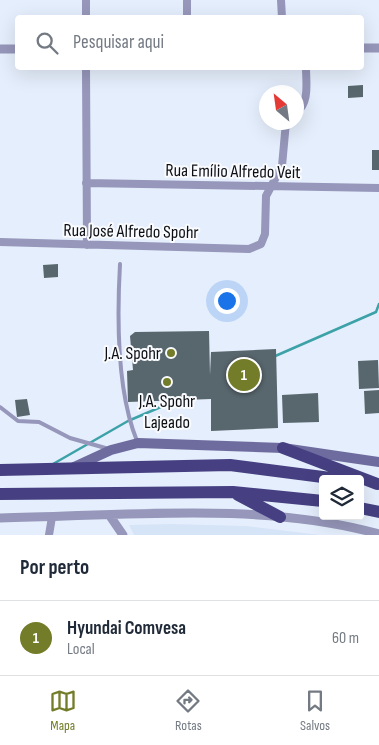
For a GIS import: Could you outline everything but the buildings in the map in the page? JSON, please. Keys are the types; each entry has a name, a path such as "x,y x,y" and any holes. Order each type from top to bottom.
{"highway":[{"path":"283,448 378,484"},
{"path":"0,470 230,465 319,477"},
{"path":"364,482 378,484"},
{"path":"0,494 233,492 319,501"},
{"path":"233,492 280,517"},
{"path":"364,509 379,512"}],"main road":[{"path":"74,467 111,450 138,443 283,448 379,462"}],"street":[{"path":"86,0 86,15"},
{"path":"187,0 187,15"},
{"path":"282,0 282,15"},
{"path":"364,48 379,48"},
{"path":"0,49 15,49"},
{"path":"86,70 87,246"},
{"path":"304,103 306,97 306,70"},
{"path":"269,187 279,174 282,166 285,130"},
{"name":"Rua Emílio Alfredo Veit","path":"86,183 379,188"},
{"name":"Rua José Alfredo Spohr","path":"0,242 87,246 249,249 260,244 265,234 266,196 269,187"},
{"path":"0,518 163,514 280,517 321,521 379,534"},
{"path":"110,516 124,535"},
{"path":"50,535 52,517"}],"lane":[{"path":"120,264 119,288 124,398 128,419 138,443"},
{"path":"0,407 18,421 39,422 70,438 111,450"}],"shaded area":[{"path":"129,525 246,526 321,535 134,535"}],"waterway":[{"path":"273,357 376,312 379,304"},
{"path":"53,464 128,421 177,400"}],"place":[{"name":"J.A. Spohr","path":"171,353"},
{"name":"Hyundai Comvesa","path":"244,375"},
{"name":"J.A. Spohr Lajeado","path":"167,382"}]}
